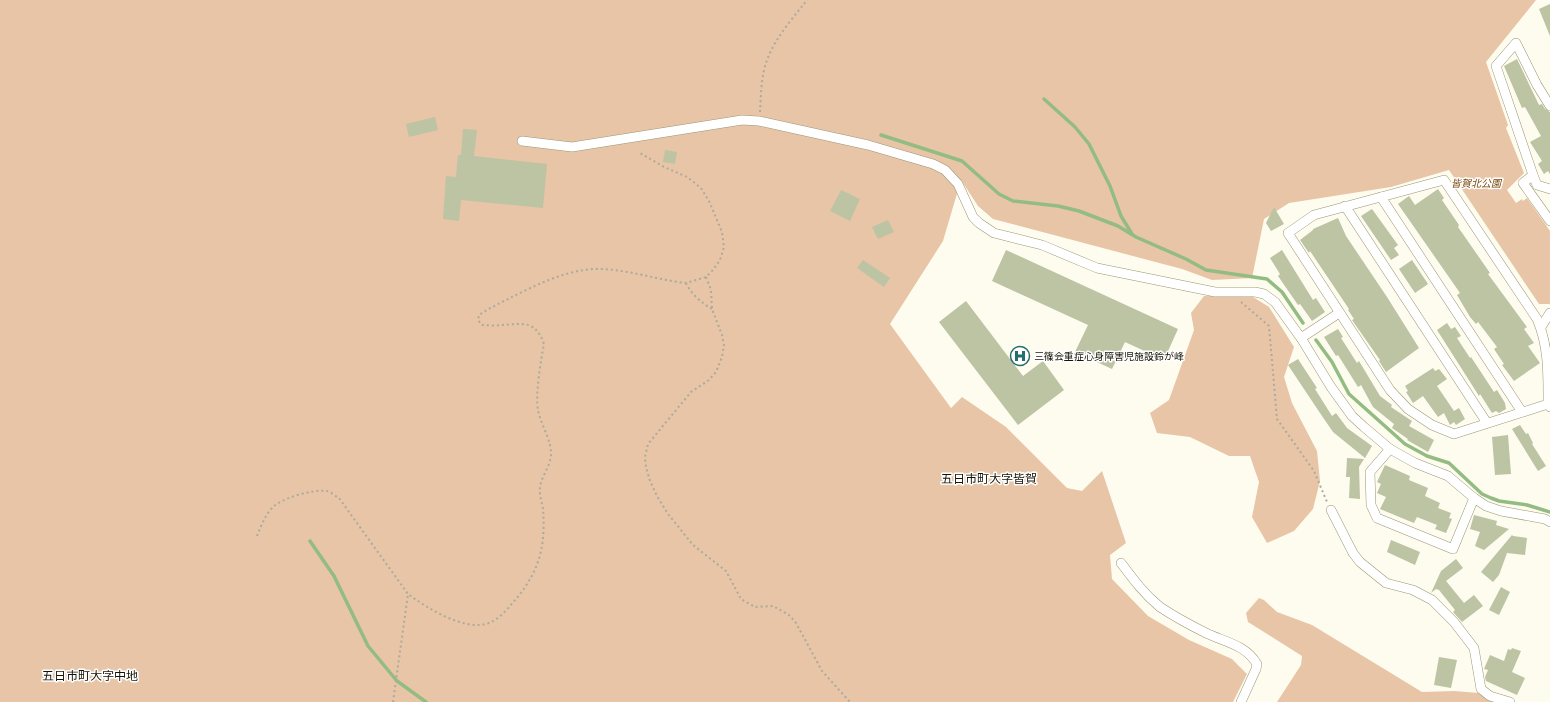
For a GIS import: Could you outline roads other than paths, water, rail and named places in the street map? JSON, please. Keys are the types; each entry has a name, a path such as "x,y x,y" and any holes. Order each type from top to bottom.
{"street":[{"path":"1550,106 1537,85 1516,43 1496,66 1532,174 1538,185 1550,189"},
{"path":"522,141 572,147 742,120 759,121 868,145 933,164 945,170 958,184 973,217 994,233 1042,245 1097,268 1194,289 1215,292 1255,292 1264,294 1275,302 1352,416 1390,449 1414,462 1448,476 1486,506 1501,511 1538,517 1550,522"},
{"path":"1532,174 1523,182 1550,221"},
{"path":"1444,180 1541,327 1548,363 1549,405 1454,434 1432,425 1408,409 1390,390 1288,233 1314,215 1381,197 1444,180"},
{"path":"1381,197 1522,412"},
{"path":"1345,206 1487,424"},
{"path":"1300,338 1339,313"},
{"path":"1541,327 1550,313"},
{"path":"1390,449 1370,472 1371,505 1377,518 1453,549 1474,498"},
{"path":"1331,510 1353,553 1360,562 1386,582 1414,590 1432,600 1454,622 1474,648 1481,689 1490,696 1510,702"},
{"path":"1121,563 1139,588 1161,607 1205,632 1245,650 1254,658 1257,664 1256,669 1241,702"}],"waterway":[{"path":"1044,99 1075,127 1089,144 1110,186 1121,216 1132,234"},
{"path":"881,135 962,161 999,194 1013,201 1058,206 1079,211 1118,226 1136,237 1186,259 1206,270 1267,279 1282,292 1303,323"},
{"path":"1316,340 1332,362 1349,394 1405,444 1427,456 1449,463 1482,494 1499,501 1527,505 1550,512"},
{"path":"310,541 334,576 368,646 397,681 426,702"}],"place":[{"name":"三篠会重症心身障害児施設鈴が峰","path":"1020,356"}],"district":[{"name":"五日市町大字皆賀","path":"989,479"},
{"name":"五日市町大字中地","path":"90,676"}],"park label":[{"name":"皆賀北公園","path":"1476,183"}]}
